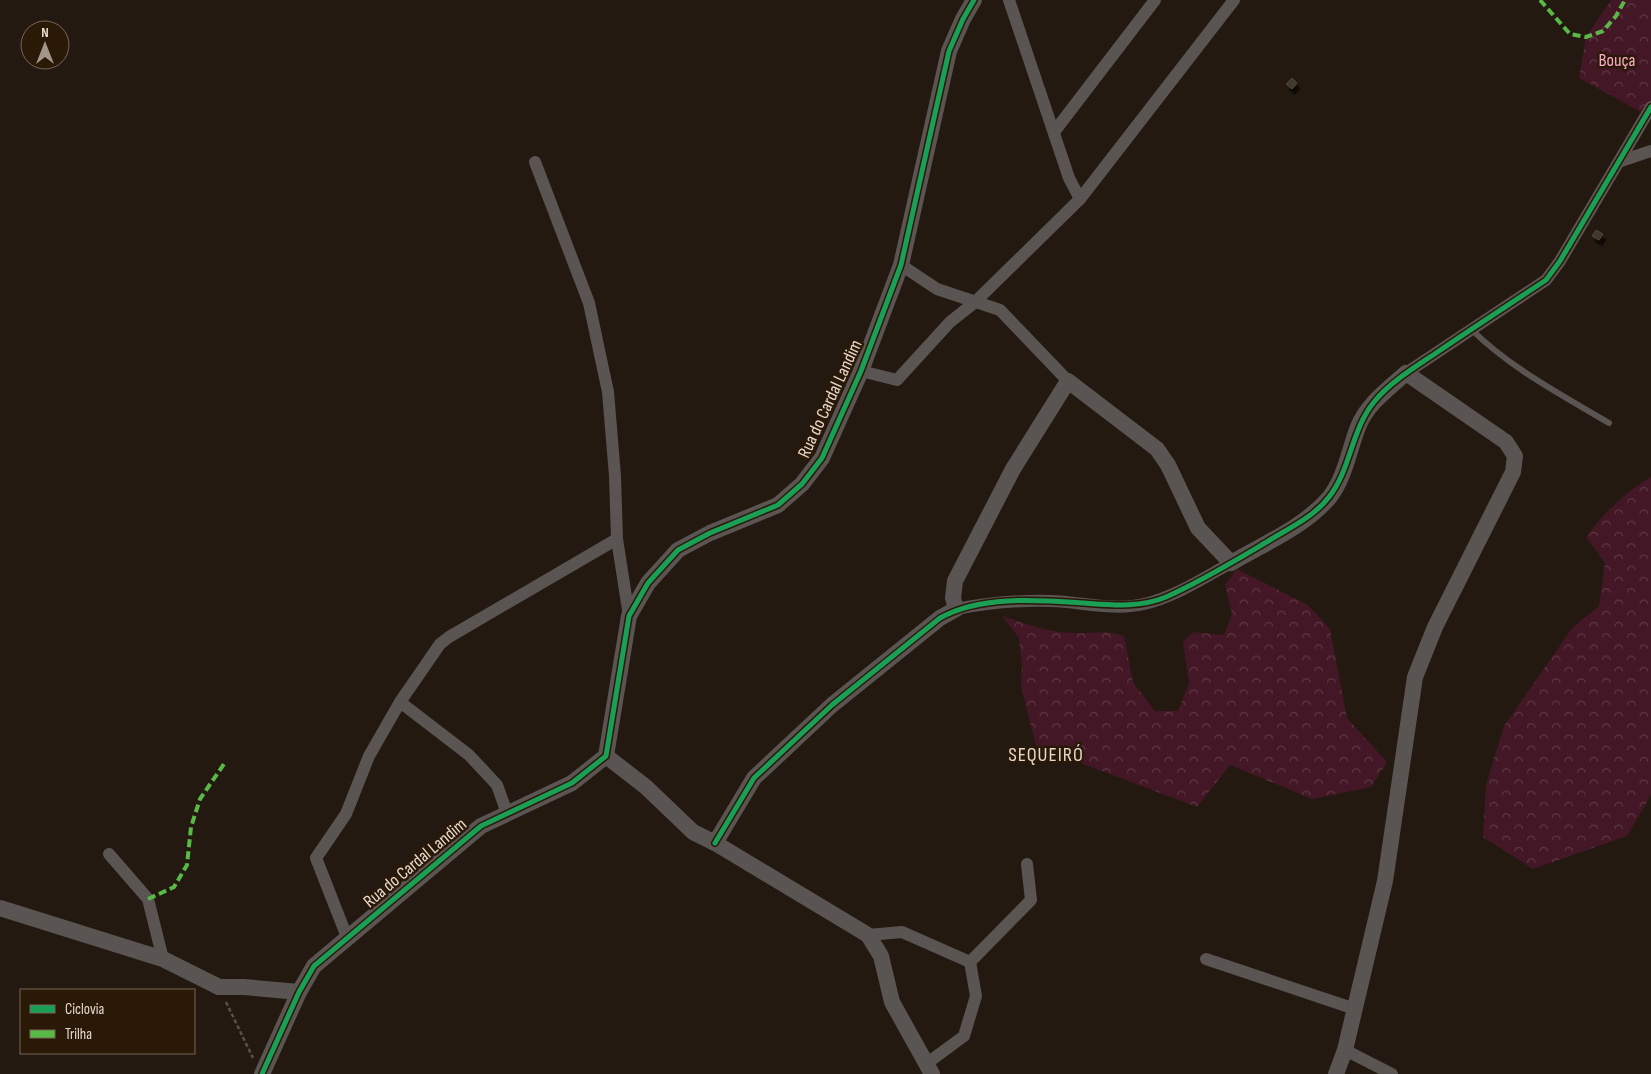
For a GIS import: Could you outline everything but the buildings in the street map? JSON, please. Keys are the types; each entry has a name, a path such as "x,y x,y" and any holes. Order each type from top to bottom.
{"street":[{"name":"Rua do Cardal Landim","path":"259,1070 314,966 481,826 572,783 606,756 630,616 648,583 678,550 710,533 778,505 802,484 822,458 861,371 901,265 949,51 963,19 974,0"},
{"path":"1009,0 1069,178 1080,199"},
{"path":"1054,132 1154,0"},
{"path":"861,371 897,380 950,322 974,303 1080,199 1234,0"},
{"path":"715,843 754,778 832,705 940,618 956,609 984,603 1050,601 1110,605 1142,604 1165,597 1231,563 1310,516 1330,497 1343,471 1359,425 1374,401 1406,373 1546,280 1560,261 1621,161 1651,107"},
{"path":"1621,161 1651,151"},
{"path":"536,162 589,303 608,392 615,476 617,539 630,616"},
{"path":"901,265 937,290 1000,310 1068,381 1157,449 1168,465 1198,528 1231,563"},
{"path":"1336,1074 1345,1050 1385,880 1414,677 1435,626 1513,472 1515,456 1506,442 1406,373"},
{"path":"956,609 953,598 955,581 1013,469 1068,381"},
{"path":"347,938 316,858 346,814 369,756 400,702 440,644 449,637 617,539"},
{"path":"400,702 469,755 497,785 507,813"},
{"path":"606,756 646,787 693,832 715,843 868,935 881,956 892,1002 929,1069 964,1036 976,996 970,962"},
{"path":"109,854 148,899 163,959"},
{"path":"970,962 1031,900 1027,864"},
{"path":"0,908 163,959 219,987 244,987 299,992"},
{"path":"868,935 902,932 970,962"},
{"path":"1206,959 1355,1009"},
{"path":"1345,1050 1392,1074"}],"lane":[{"path":"1471,329 1482,340 1549,388 1609,423"}],"path":[{"path":"219,987 259,1070"}],"green space":[{"name":"Bouça","path":"1611,0 1651,0 1651,106 1646,115 1579,78 1586,37"},
{"path":"1651,477 1651,795 1627,836 1533,869 1483,837 1486,785 1504,726 1573,627 1599,606 1605,563 1586,537 1600,519 1616,504"},
{"path":"1237,569 1308,605 1330,629 1347,718 1387,762 1371,787 1312,799 1230,765 1197,807 1036,746 1021,686 1022,667 1019,638 1002,616 1055,631 1074,633 1105,632 1124,636 1133,682 1155,711 1178,711 1189,683 1183,642 1193,632 1224,635 1232,614 1225,585"}],"marked path":[{"path":"1540,0 1570,34 1586,37 1603,31 1616,16 1625,0"},
{"path":"148,899 174,887 187,865 191,827 200,799 224,764"}],"cycle path":[{"path":"262,1074 299,992 314,966 481,826 572,783 606,756 629,616 648,583 678,550 710,533 778,505 802,484 822,458 861,371 901,265 949,51 963,19 974,0"},
{"path":"715,843 754,778 832,705 940,618 956,611 992,602 1030,600 1126,605 1146,603 1166,597 1216,572 1299,523 1315,511 1329,497 1336,486 1360,425 1366,413 1381,394 1413,368 1546,280 1560,261 1651,107"}],"district":[{"name":"SEQUEIRÓ","path":"1046,755"}]}
